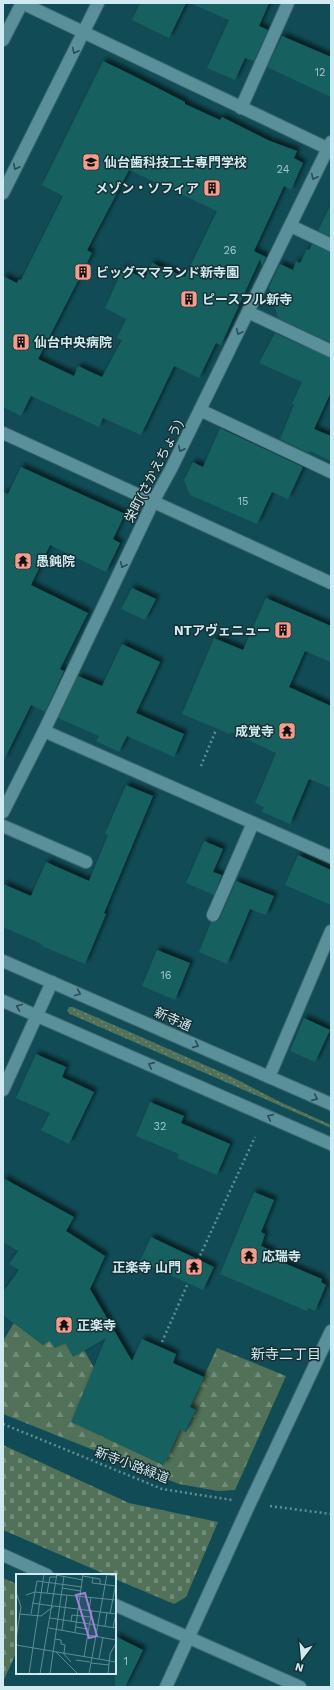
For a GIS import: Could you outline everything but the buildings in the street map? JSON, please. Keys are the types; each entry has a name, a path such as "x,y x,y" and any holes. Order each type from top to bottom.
{"street":[{"path":"3,40 22,3 83,34 241,108 330,147"},
{"path":"3,193 98,3"},
{"path":"241,108 288,3"},
{"name":"栄町(さかえちょう)","path":"3,812 44,732 153,502 171,469 330,147"},
{"path":"291,226 331,245"},
{"path":"248,312 331,351"},
{"path":"200,410 331,472"},
{"path":"3,434 331,583"},
{"path":"44,732 331,857"},
{"path":"213,915 253,823"},
{"path":"3,826 86,862"},
{"path":"269,1077 331,931"},
{"name":"新寺通","path":"3,961 331,1104"},
{"path":"3,1090 52,982"},
{"path":"3,1001 331,1144"},
{"path":"166,1687 331,1331"},
{"path":"3,1555 45,1574"},
{"path":"116,1605 300,1687"}],"path":[{"path":"201,766 216,730"},
{"path":"198,1260 255,1137"},
{"path":"162,1342 188,1283"},
{"name":"新寺小路緑道","path":"3,1424 162,1489 331,1514"}],"green space":[{"path":"69,1007 73,1007 232,1077 280,1102 331,1125 331,1128 70,1014 67,1011"},
{"path":"14,1323 43,1345 49,1340 65,1343 84,1350 94,1368 72,1422 163,1465 180,1429 186,1432 196,1410 190,1407 217,1348 286,1376 235,1490 218,1491 179,1484 3,1414 3,1341"},
{"path":"3,1445 129,1503 218,1522 186,1597 174,1604 116,1579 116,1574 105,1574 3,1530"},
{"path":"3,1578 16,1584 16,1653 3,1682"}],"place":[{"name":"仙台歯科技工士専門学校","path":"91,162"},
{"name":"メゾン・ソフィア","path":"212,188"},
{"name":"ビッグママランド新寺園","path":"83,272"},
{"name":"ピースフル新寺","path":"189,299"},
{"name":"仙台中央病院","path":"21,342"},
{"name":"愚鈍院","path":"23,561"},
{"name":"NTアヴェニュー","path":"283,630"},
{"name":"成覚寺","path":"287,731"},
{"name":"応瑞寺","path":"249,1256"},
{"name":"正楽寺 山門","path":"194,1267"},
{"name":"正楽寺","path":"64,1325"}],"district":[{"name":"新寺二丁目","path":"286,1354"}]}
